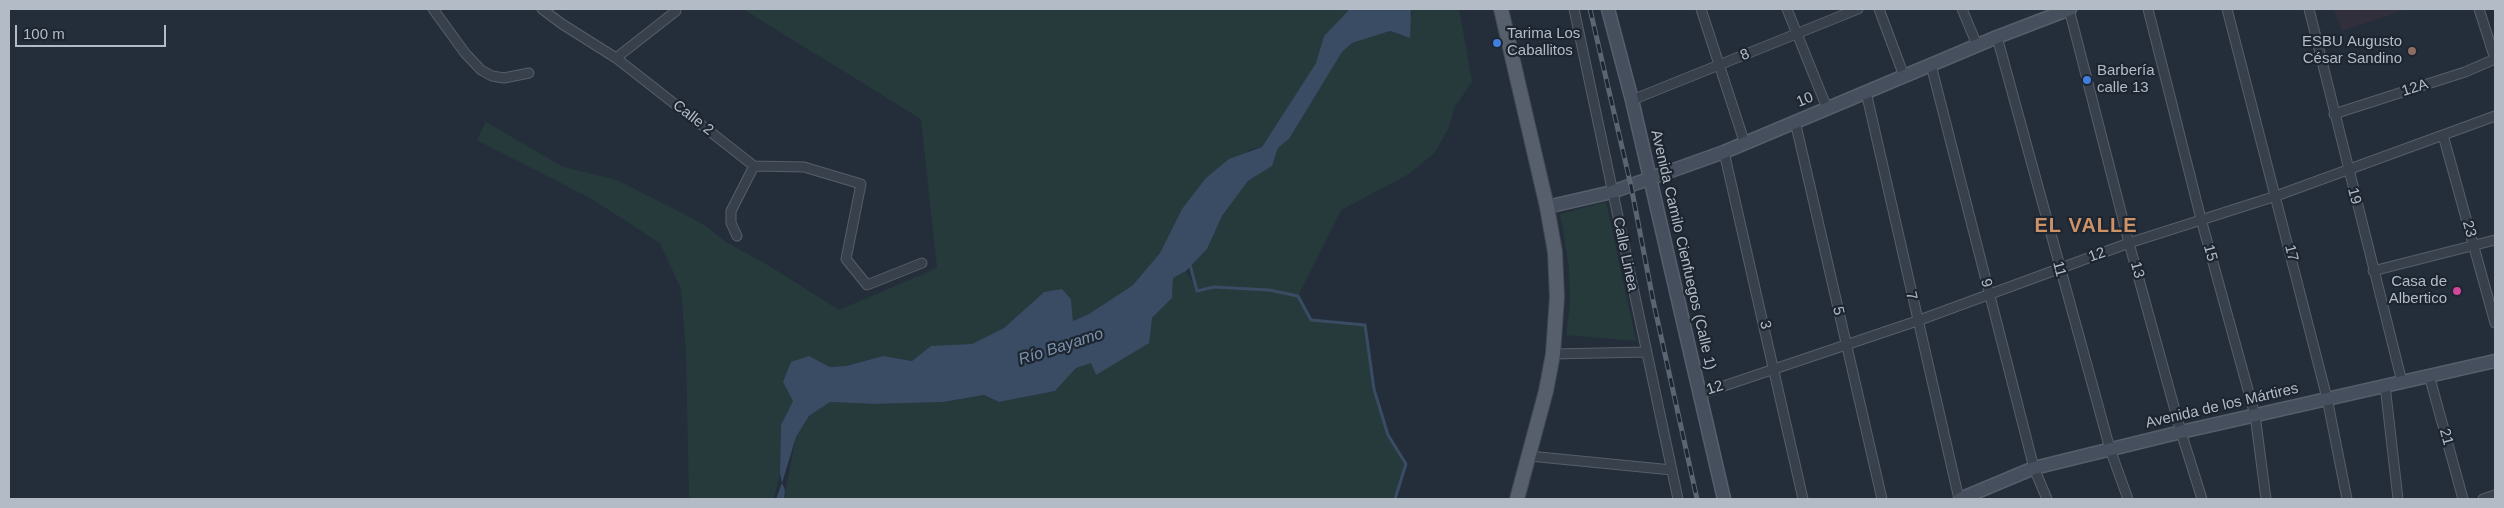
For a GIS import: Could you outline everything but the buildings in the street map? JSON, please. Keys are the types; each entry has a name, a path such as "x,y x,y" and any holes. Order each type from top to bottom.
{"main road":[{"path":"1501,9 1547,207 1555,252 1557,297 1553,354 1517,499"}],"street":[{"path":"433,9 465,53 481,70 492,76 504,78 529,72"},
{"name":"Calle 2","path":"542,9 616,58 754,166"},
{"path":"616,58 676,11 674,9"},
{"name":"Calle Linea","path":"1574,9 1678,499"},
{"name":"Avenida Camilo Cienfuegos (Calle 1)","path":"1608,9 1632,100 1724,499"},
{"path":"1701,9 1745,144"},
{"path":"1787,9 1827,108"},
{"name":"8","path":"1632,100 1858,9"},
{"path":"1879,9 1904,76"},
{"path":"1962,9 1977,46"},
{"name":"10","path":"1547,207 1612,192 1724,152 1977,46 2051,12 2069,9"},
{"name":"13","path":"2069,9 2129,243 2181,432 2202,499"},
{"name":"15","path":"2148,9 2201,219 2255,415 2266,499"},
{"name":"17","path":"2227,9 2328,398 2347,499"},
{"name":"19","path":"2309,9 2347,169 2402,382"},
{"path":"2479,9 2495,59"},
{"name":"11","path":"1997,37 2059,269 2110,449 2128,499"},
{"name":"12A","path":"2334,114 2465,72 2495,59"},
{"name":"9","path":"1931,65 2034,468 2047,499"},
{"name":"7","path":"1866,92 1917,321 1960,499"},
{"name":"12","path":"1700,394 1917,321 2129,243 2276,196 2495,116"},
{"name":"5","path":"1795,121 1882,499"},
{"name":"23","path":"2444,135 2495,323"},
{"name":"3","path":"1724,152 1775,369 1803,499"},
{"path":"737,236 731,223 731,211 754,166 804,167 861,184 846,259 867,285 922,264"},
{"path":"2373,271 2495,240"},
{"path":"1553,354 1646,352"},
{"name":"Avenida de los Mártires","path":"1960,499 2034,468 2181,432 2495,361"},
{"name":"21","path":"2430,375 2463,499"},
{"path":"2384,385 2398,499"},
{"path":"1529,456 1672,470"},
{"path":"2483,499 2495,495"}],"shaded area":[{"path":"2333,9 2407,9 2342,31"}],"green space":[{"path":"743,9 1350,9 1324,36 1316,63 1262,147 1249,150 1182,209 1160,253 1133,285 1089,314 1073,321 1071,299 1062,289 1044,292 1004,328 972,344 931,347 912,361 883,356 846,366 830,367 809,356 793,401 781,425 780,473 774,499 689,499 686,352 681,289 660,243 592,199 477,140 486,122 563,167 617,180 703,224 726,242 771,267 839,310 937,268 921,119"},
{"path":"1411,9 1459,9 1472,82 1454,108 1449,127 1435,152 1409,174 1341,210 1298,296 1311,320 1365,325 1374,389 1388,435 1406,464 1395,499 784,499 796,437 809,416 830,402 874,404 943,402 984,395 999,402 1055,391 1076,368 1091,363 1096,375 1172,298 1173,278 1186,271 1196,288 1190,267 1207,249 1222,216 1248,181 1272,166 1278,148 1289,139 1342,52 1352,43 1390,31 1402,36 1412,14"},
{"path":"1606,202 1636,341 1566,335 1570,304 1569,266 1560,214"}],"water":[{"name":"Río Bayamo","path":"1350,9 1411,9 1410,38 1390,31 1352,43 1342,52 1289,139 1278,148 1272,166 1248,181 1222,216 1207,249 1186,271 1173,278 1172,298 1152,318 1149,343 1096,375 1091,363 1076,368 1055,391 999,402 984,395 943,402 874,404 830,402 809,416 796,437 782,483 780,473 781,425 793,401 783,382 791,362 809,356 830,367 846,366 883,356 912,361 931,346 972,344 1004,328 1044,292 1062,289 1071,299 1073,321 1089,314 1133,285 1160,253 1182,209 1206,178 1229,159 1262,147 1316,63 1324,36"},
{"path":"782,483 785,490 784,499 776,499"}],"waterway":[{"path":"1190,265 1197,291 1214,287 1269,290 1298,296 1311,320 1365,325 1374,389 1388,435 1406,464 1395,499"}],"railway":[{"path":"1590,9 1631,186 1653,300 1697,499"}],"place":[{"name":"Tarima Los Caballitos","path":"1497,43"},
{"name":"ESBU Augusto César Sandino","path":"2412,51"},
{"name":"Barbería calle 13","path":"2087,80"},
{"name":"Casa de Albertico","path":"2457,291"}],"district":[{"name":"EL VALLE","path":"2086,226"}]}
